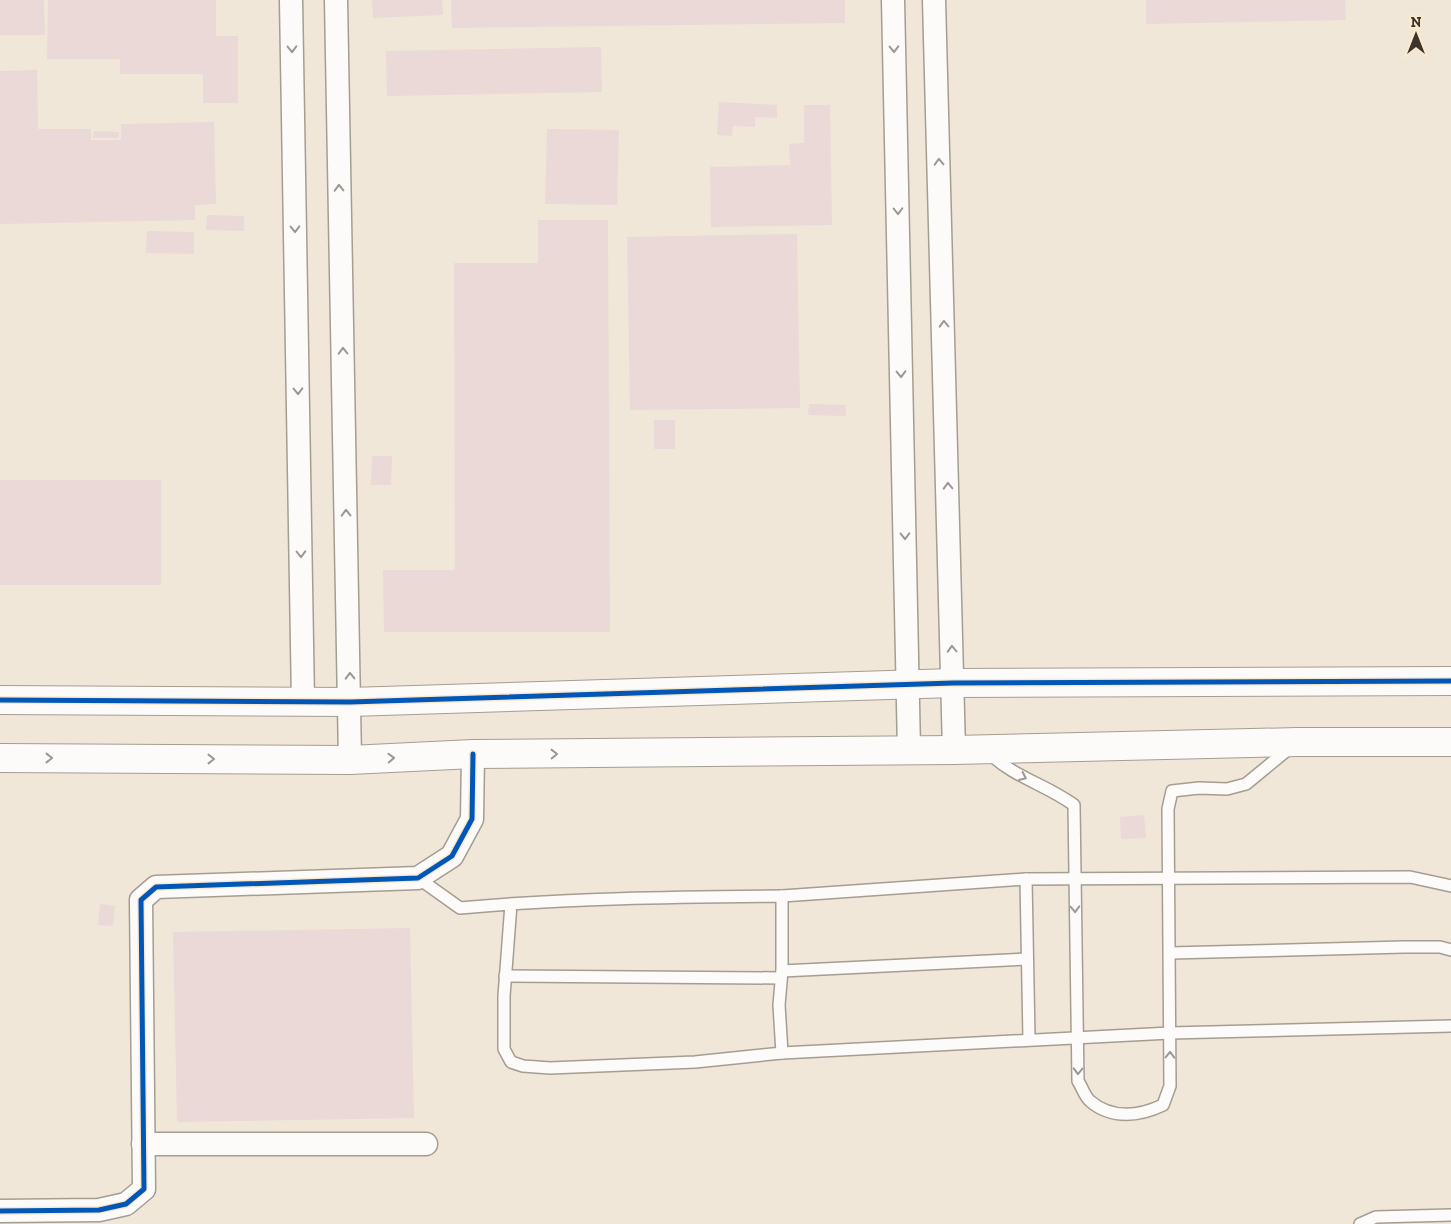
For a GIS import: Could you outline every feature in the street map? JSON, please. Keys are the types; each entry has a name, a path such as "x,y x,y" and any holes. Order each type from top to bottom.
{"street":[{"path":"291,0 303,702"},
{"path":"336,0 350,760"},
{"path":"893,0 909,750"},
{"path":"934,0 954,750"},
{"path":"0,700 350,702 953,683 1451,682"},
{"path":"0,758 350,760 473,754 954,750 1297,742 1451,742"},
{"path":"0,1211 99,1210 126,1204 144,1189 140,900 156,886 418,878 452,856 472,819 473,754"},
{"path":"143,1144 426,1144"}],"lane":[{"path":"984,749 1005,768 1058,793 1074,805 1074,879 1079,1038 1078,1081 1090,1101 1116,1114 1144,1114 1163,1105 1170,1086 1168,809 1172,791 1199,788 1227,789 1246,784 1297,742"},
{"path":"418,878 460,908 511,904 782,896 1026,879 1410,877 1451,886"},
{"path":"1026,879 1029,1039"},
{"path":"782,896 779,1005 782,1053"},
{"path":"511,904 505,976 504,1049 511,1062 523,1066 550,1068 686,1062 782,1053 1029,1039 1170,1033 1451,1026"},
{"path":"1170,953 1404,947 1440,947 1451,950"},
{"path":"505,976 781,974 1027,959"},
{"path":"1360,1224 1376,1217 1446,1218"}],"building":[{"path":"0,0 44,0 45,35 0,35"},
{"path":"48,0 216,0 216,36 238,36 238,103 203,103 203,74 120,74 120,59 47,59"},
{"path":"372,0 442,0 443,15 373,18"},
{"path":"451,0 845,0 845,23 452,28"},
{"path":"1146,0 1345,0 1346,20 1146,24"},
{"path":"601,47 602,92 387,96 386,51"},
{"path":"37,70 38,129 91,129 91,140 121,140 121,124 214,122 216,204 195,205 195,220 0,224 0,71"},
{"path":"719,102 777,105 777,118 755,117 755,127 733,126 732,136 717,135"},
{"path":"804,105 830,105 832,225 711,227 710,167 790,165 789,144 804,143"},
{"path":"547,129 619,130 617,205 545,204"},
{"path":"94,131 119,132 119,138 93,138"},
{"path":"207,215 244,216 244,231 206,230"},
{"path":"538,220 608,220 610,632 384,632 383,570 455,570 454,263 538,263"},
{"path":"147,231 194,232 194,254 146,253"},
{"path":"797,234 800,408 630,410 627,237"},
{"path":"809,404 846,405 846,416 808,415"},
{"path":"654,420 675,420 675,449 654,449"},
{"path":"372,456 392,456 391,485 371,485"},
{"path":"0,480 161,480 161,585 0,585"},
{"path":"1144,815 1146,838 1121,839 1120,817"},
{"path":"100,904 115,906 113,926 98,925"},
{"path":"410,928 414,1118 177,1122 173,932"}],"cycle path":[{"path":"0,700 350,702 953,683 1451,681"},
{"path":"0,1211 99,1210 126,1204 144,1189 141,900 156,887 418,878 452,856 472,819 473,754"}]}
